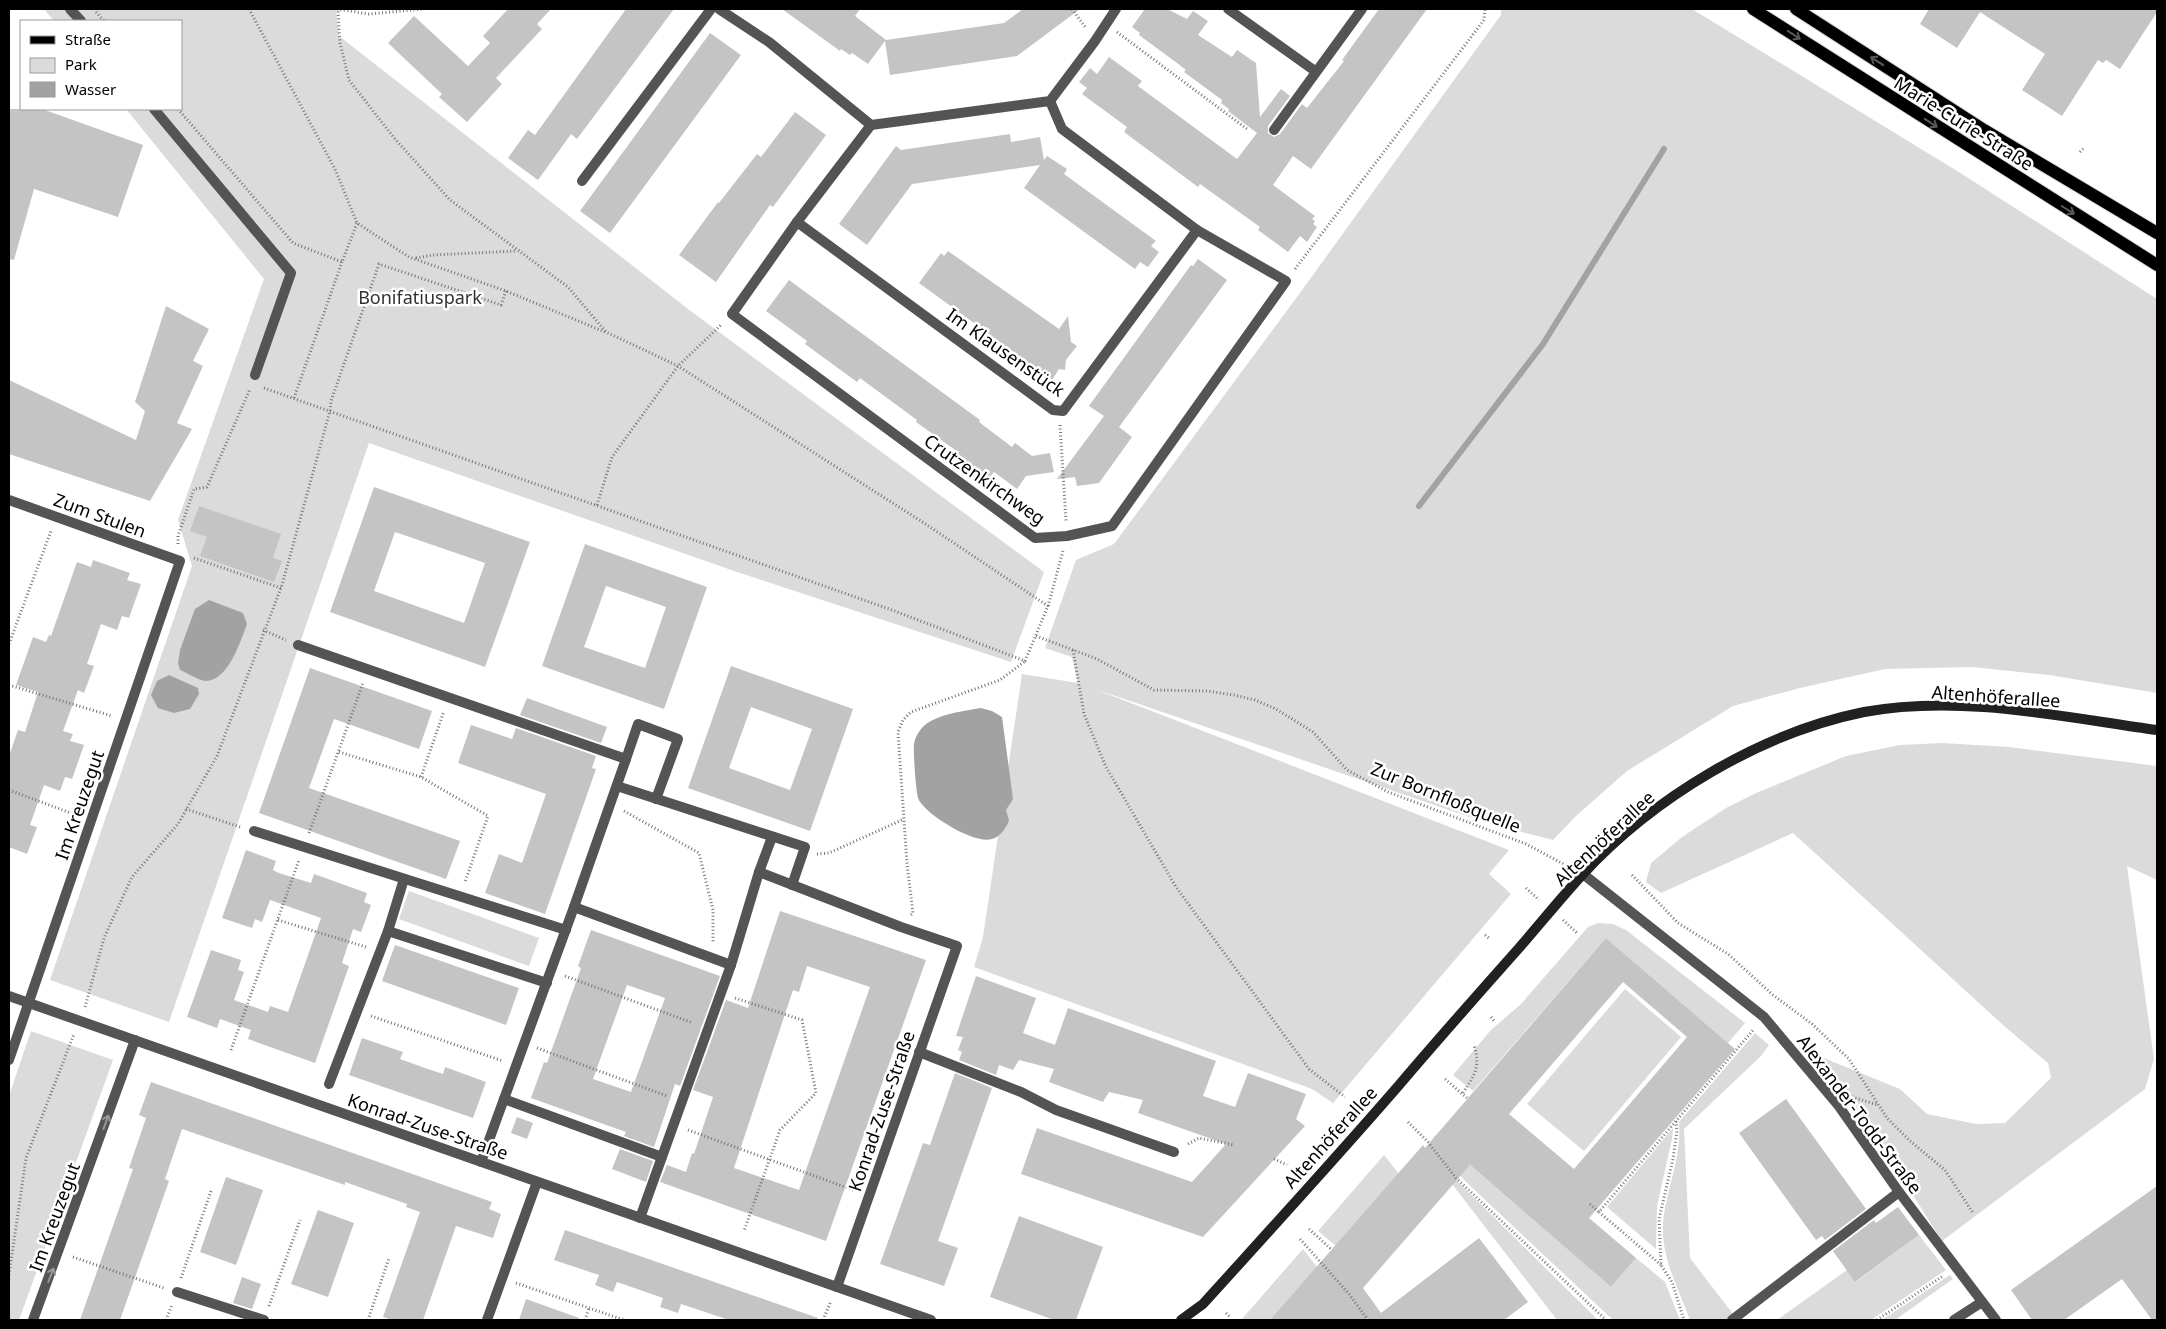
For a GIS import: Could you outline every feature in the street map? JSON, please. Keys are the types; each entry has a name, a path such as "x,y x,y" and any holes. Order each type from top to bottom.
{"main road":[{"name":"Marie-Curie-Straße","path":"1753,9 2157,266"},
{"name":"Marie-Curie-Straße","path":"1796,9 1984,130 2157,233"}],"street":[{"path":"70,9 79,20"},
{"path":"582,181 711,9"},
{"path":"719,9 769,42 872,125"},
{"path":"732,314 797,222 872,125 1050,101 1095,41 1116,9"},
{"path":"1228,9 1315,71"},
{"path":"1274,130 1315,71 1362,9"},
{"path":"1050,101 1062,130 1197,230 1286,281"},
{"path":"155,110 291,272 254,380"},
{"name":"Im Klausenstück","path":"797,222 1053,410 1063,411 1197,230"},
{"name":"Crutzenkirchweg","path":"732,314 1035,538 1067,536 1112,526 1286,281"},
{"name":"Zum Stulen","path":"9,500 180,561"},
{"name":"Im Kreuzegut","path":"9,1060 180,561"},
{"path":"298,645 626,759"},
{"name":"Altenhöferallee","path":"1181,1320 1203,1304 1370,1118 1583,874 1662,805 1705,775 1750,751 1809,728 1861,713 1910,707 1980,707 2157,730"},
{"path":"482,1162 638,724 678,739 656,799"},
{"path":"617,786 805,847 792,884"},
{"path":"254,831 566,930"},
{"path":"640,1218 731,965 759,872 772,837"},
{"path":"759,872 901,927"},
{"name":"Alexander-Todd-Straße","path":"1583,874 1764,1017 1838,1105 1899,1192 1996,1320"},
{"path":"329,1084 388,931 404,879"},
{"path":"574,908 731,965"},
{"name":"Konrad-Zuse-Straße","path":"837,1286 957,946 901,927"},
{"path":"388,931 547,983"},
{"name":"Konrad-Zuse-Straße","path":"9,996 931,1320"},
{"name":"Im Kreuzegut","path":"33,1320 60,1252 135,1040"},
{"path":"919,1052 1021,1092 1056,1110 1174,1152"},
{"path":"504,1099 662,1157"},
{"path":"487,1320 537,1182"},
{"path":"1732,1320 1899,1192"},
{"path":"176,1292 264,1320"},
{"path":"1954,1320 1982,1302"},
{"name":"Altenhöferallee","path":"1194,1320 1203,1304"}],"path":[{"path":"93,9 103,20"},
{"path":"249,9 336,171 357,222 415,258 506,291 606,332 678,366 916,517 1048,606"},
{"path":"423,9 369,14 338,9 340,43 349,80 395,139 450,200 568,287 606,332"},
{"path":"1072,9 1095,41"},
{"path":"1286,281 1484,20 1485,9"},
{"path":"1106,24 1247,129"},
{"path":"179,110 293,243 342,262"},
{"path":"2080,152 2084,148"},
{"path":"294,398 357,222"},
{"path":"415,258 433,255 518,251"},
{"path":"9,1275 26,1158 87,1000 104,938 132,878 178,824 217,756 263,630 281,588 331,402 379,264 501,305 506,291"},
{"path":"597,505 612,458 678,366 732,314"},
{"path":"281,588 194,558 180,561 178,536 194,489 207,487 254,380 294,398 892,610 1025,661"},
{"path":"901,927 913,913 907,864 898,732 903,720 911,712 1000,680 1025,661 1048,606 1067,536 1059,410"},
{"path":"9,642 56,517"},
{"path":"263,630 298,645"},
{"name":"Zur Bornfloßquelle","path":"1036,636 1097,659 1154,690 1207,691 1234,695 1276,709 1313,732 1347,770 1388,792 1526,844 1552,858"},
{"path":"1072,650 1084,714 1106,768 1176,887 1310,1068 1345,1097"},
{"path":"9,685 125,720"},
{"path":"421,777 448,698"},
{"path":"338,752 421,777 488,816 460,897"},
{"path":"9,790 91,820"},
{"path":"611,804 698,853 713,910 712,958"},
{"path":"186,809 254,831"},
{"path":"803,854 829,854 904,819"},
{"path":"1632,875 1678,923 1728,954 1773,995 1812,1024 1850,1059 1887,1118 1910,1141 1945,1170 1974,1213"},
{"path":"278,920 380,951"},
{"path":"1485,935 1490,939"},
{"path":"551,970 708,1028"},
{"path":"720,993 802,1020 816,1093 780,1130 744,1231"},
{"path":"357,1011 516,1066"},
{"path":"1491,1017 1495,1022"},
{"path":"1599,1212 1764,1017"},
{"path":"525,1043 682,1101"},
{"path":"1463,1094 1476,1072 1478,1059 1474,1046"},
{"path":"1445,1079 1467,1098"},
{"path":"1661,1266 1659,1219 1673,1159 1677,1131 1676,1120"},
{"path":"1408,1122 1428,1142 1456,1178 1606,1320"},
{"path":"673,1126 869,1195"},
{"path":"1174,1152 1199,1138 1234,1145"},
{"path":"1274,1159 1287,1165"},
{"path":"166,1320 211,1190"},
{"path":"1590,1204 1661,1266 1672,1282 1684,1320"},
{"path":"264,1320 300,1220"},
{"path":"1309,1229 1332,1250"},
{"path":"1300,1239 1349,1294 1368,1320"},
{"path":"60,1252 176,1292"},
{"path":"368,1320 389,1258"},
{"path":"1877,1320 1956,1268"},
{"path":"501,1278 624,1320"},
{"path":"585,1320 589,1308"},
{"path":"1226,1313 1230,1317"}],"green space":[{"name":"Bonifatiuspark","path":"44,9 336,9 339,36 688,309 1044,572 1011,662 737,572 369,443 169,1022 50,980 192,566 178,520 264,279 127,110 182,110 182,20 53,20"},
{"path":"1501,9 1692,9 1962,174 2157,299 2157,693 2049,675 1972,667 1885,669 1800,688 1733,706 1627,771 1576,816 1553,840 1484,822 1095,689 1509,850 1489,874 1511,894 1333,1103 1312,1089 974,967 983,937 1022,674 1078,683 1072,657 1045,648 1076,560 1114,544 1297,297 1501,15"},
{"path":"1942,743 2009,747 2157,766 2157,880 2127,866 2154,1059 2145,1089 1942,1241 1861,1113 1804,1050 1900,1089 1927,1114 1976,1124 2005,1123 2051,1078 2048,1063 2003,1025 1793,833 1661,893 1646,882 1651,863 1682,837 1726,808 1756,793 1846,756 1900,745"},
{"path":"409,891 539,938 529,966 399,919"},
{"path":"1598,923 1613,924 1626,930 1745,1023 1728,1043 1606,938 1473,1091 1453,1075 1491,1030 1521,1004 1588,927"},
{"path":"1625,989 1681,1037 1584,1151 1527,1104"},
{"path":"31,1031 113,1060 19,1320 9,1320 9,1096"},
{"path":"1755,1033 1769,1045 1761,1056 1684,1129 1690,1258 1733,1314 1725,1320 1690,1320 1668,1261 1663,1236 1665,1211 1678,1148 1679,1122"},
{"path":"1673,1128 1657,1206 1656,1249 1607,1207"},
{"path":"1435,1135 1611,1287 1636,1258 1665,1282 1680,1320 1613,1320 1465,1181 1432,1141"},
{"path":"1384,1155 1399,1174 1336,1246 1318,1231"},
{"path":"1455,1179 1598,1320 1557,1320 1452,1184"},
{"path":"1919,1235 1946,1270 1871,1320 1777,1320 1847,1270 1856,1282"},
{"path":"1303,1249 1317,1267 1270,1320 1241,1320"},
{"path":"1950,1275 1953,1279 1895,1320 1882,1320"}],"water":[{"path":"209,600 243,613 247,624 227,668 220,675 205,681 180,670 178,663 180,650 195,609"},
{"path":"169,675 198,688 199,694 190,709 174,713 158,708 151,695 157,681"},
{"path":"981,708 992,711 1002,717 1013,799 1006,810 1009,820 1005,829 995,838 984,840 951,827 922,805 917,794 914,754 916,738 926,724 948,714"}],"building":[{"path":"508,9 551,9 537,24 542,29 496,78 502,84 467,122 439,97 442,94 388,43 414,16 468,66 490,43 483,36"},
{"path":"626,9 674,9 577,139 571,134 538,180 508,158 528,130 535,135"},
{"path":"782,9 860,9 855,16 886,40 1004,23 1023,9 1080,9 1017,56 890,75 885,41 868,64 852,53 850,55 841,49 840,51"},
{"path":"1145,9 1167,9 1187,19 1193,11 1208,21 1198,35 1232,57 1237,50 1256,63 1260,117 1281,89 1290,96 1268,126 1268,133 1274,137 1280,134 1302,104 1307,108 1344,61 1342,60 1379,9 1427,9 1311,169 1293,156 1273,185 1315,216 1312,219 1315,221 1313,224 1317,227 1307,242 1300,236 1288,252 1258,230 1260,227 1200,184 1198,187 1124,132 1127,127 1082,94 1087,88 1079,82 1090,68 1097,74 1109,57 1142,81 1138,86 1237,159 1257,133 1228,111 1229,109 1221,103 1222,100 1184,72 1186,70 1139,35 1140,33 1132,27"},
{"path":"1929,9 2157,9 2157,12 2120,69 2106,60 2103,63 2098,60 2062,116 2022,90 2045,54 1980,12 1957,48 1920,24"},
{"path":"710,33 741,55 610,233 580,211"},
{"path":"9,109 45,110 143,145 118,217 34,189 14,260 9,259"},
{"path":"795,112 826,135 773,207 770,205 716,282 679,255 718,202 757,154 761,157"},
{"path":"1010,134 1011,142 1040,137 1044,160 1047,156 1067,169 1064,174 1156,241 1151,246 1159,252 1148,267 1140,262 1135,269 1024,188 1040,165 912,184 867,245 839,224 896,146 901,150"},
{"path":"948,251 1059,329 1068,316 1071,342 1077,346 1066,360 1065,370 1059,369 1052,380 919,283 941,253 944,256"},
{"path":"1198,259 1227,280 1119,427 1132,437 1099,483 1077,486 1075,477 1057,479 1104,416 1089,406 1191,265 1193,266"},
{"path":"789,280 980,420 979,422 1012,447 1015,443 1032,456 1050,453 1054,472 1026,476 1017,489 994,472 989,478 955,454 958,452 916,422 917,420 860,378 857,382 805,344 807,341 766,311"},
{"path":"166,306 209,329 193,361 203,366 177,423 192,429 150,501 9,454 9,380 136,440 145,411 135,402"},
{"path":"374,487 530,542 485,667 330,612","holes":["395,532 485,563 464,623 374,591"]},
{"path":"199,506 281,534 273,558 282,561 274,582 200,556 207,537 190,531"},
{"path":"585,544 707,587 664,709 542,666","holes":["606,586 666,607 645,668 584,647"]},
{"path":"93,560 130,573 127,580 141,584 129,618 122,616 117,630 101,624 87,664 94,666 84,693 78,690 63,731 73,734 70,741 84,745 72,779 65,777 60,791 44,785 30,825 37,827 27,854 9,847 9,756 18,730 25,732 38,692 16,685 33,637 46,642 49,635 51,636 77,562 91,567"},
{"path":"731,666 853,709 810,831 688,788","holes":["751,707 812,729 790,790 729,768"]},
{"path":"310,668 432,711 419,749 334,719 309,788 460,841 446,879 259,813"},
{"path":"527,698 607,727 601,743 520,715"},
{"path":"471,725 512,739 516,728 596,756 592,768 596,769 545,914 485,893 499,854 522,863 546,794 458,763"},
{"path":"246,850 276,861 273,870 279,873 311,883 314,874 367,893 364,902 371,905 361,932 353,929 342,963 349,966 315,1063 248,1039 251,1030 220,1019 217,1028 187,1017 211,950 241,960 238,970 244,972 234,1000 268,1012 270,1006 288,1012 321,918 270,900 262,922 255,919 252,928 222,918"},
{"path":"780,911 926,960 826,1241 660,1182 667,1165 686,1172 692,1153 694,1154 713,1097 693,1090 726,1000 748,1008","holes":["807,966 870,987 799,1190 734,1168 793,990 799,992"]},
{"path":"591,930 720,976 680,1086 675,1084 654,1147 624,1136 626,1132 531,1098 544,1062 547,1063 581,968 578,966","holes":["627,985 665,998 631,1092 593,1079"]},
{"path":"1606,938 1735,1049 1589,1218 1636,1258 1611,1287 1470,1165 1363,1288 1381,1313 1479,1238 1528,1302 1504,1320 1270,1320 1423,1145 1425,1148","holes":["1623,982 1687,1037 1574,1169 1509,1114"]},
{"path":"395,945 519,988 506,1025 382,981"},
{"path":"976,976 1036,998 1023,1033 1055,1045 1068,1008 1216,1061 1203,1096 1235,1107 1248,1073 1306,1094 1296,1119 1305,1126 1203,1237 1021,1174 1037,1128 1192,1182 1226,1144 1138,1113 1143,1100 1109,1092 1103,1102 1049,1082 1054,1069 1019,1060 1013,1070 999,1065 996,1075 959,1060 962,1052 958,1050 963,1037 956,1036"},
{"path":"362,1038 403,1052 400,1059 425,1068 443,1074 445,1067 486,1082 473,1118 349,1075"},
{"path":"955,1073 992,1088 938,1241 958,1248 944,1286 880,1264 923,1143 930,1145"},
{"path":"151,1082 492,1202 489,1209 501,1214 493,1238 456,1226 423,1320 393,1320 383,1317 420,1212 406,1207 407,1204 345,1182 345,1185 182,1129 165,1179 169,1181 120,1320 80,1320 133,1169 129,1168 146,1118 139,1115"},
{"path":"1786,1099 1866,1209 1825,1240 1822,1236 1816,1240 1739,1133"},
{"path":"517,1117 533,1123 527,1139 511,1133"},
{"path":"620,1149 653,1161 646,1182 612,1169"},
{"path":"226,1177 263,1190 236,1265 200,1252"},
{"path":"2157,1186 2157,1320 2152,1320 2122,1279 2064,1320 2032,1320 2011,1290"},
{"path":"1898,1207 1919,1235 1855,1282 1833,1251 1874,1220 1876,1223"},
{"path":"318,1210 354,1223 328,1297 291,1284"},
{"path":"1019,1216 1103,1247 1076,1320 1054,1320 990,1297"},
{"path":"565,1230 818,1318 817,1320 729,1320 681,1304 678,1313 660,1307 663,1298 617,1282 613,1292 595,1285 599,1275 554,1260"},
{"path":"242,1277 261,1284 252,1309 233,1303"},
{"path":"526,1299 579,1318 579,1320 519,1320"}],"waterway":[{"path":"1419,506 1543,344 1664,149"}]}
